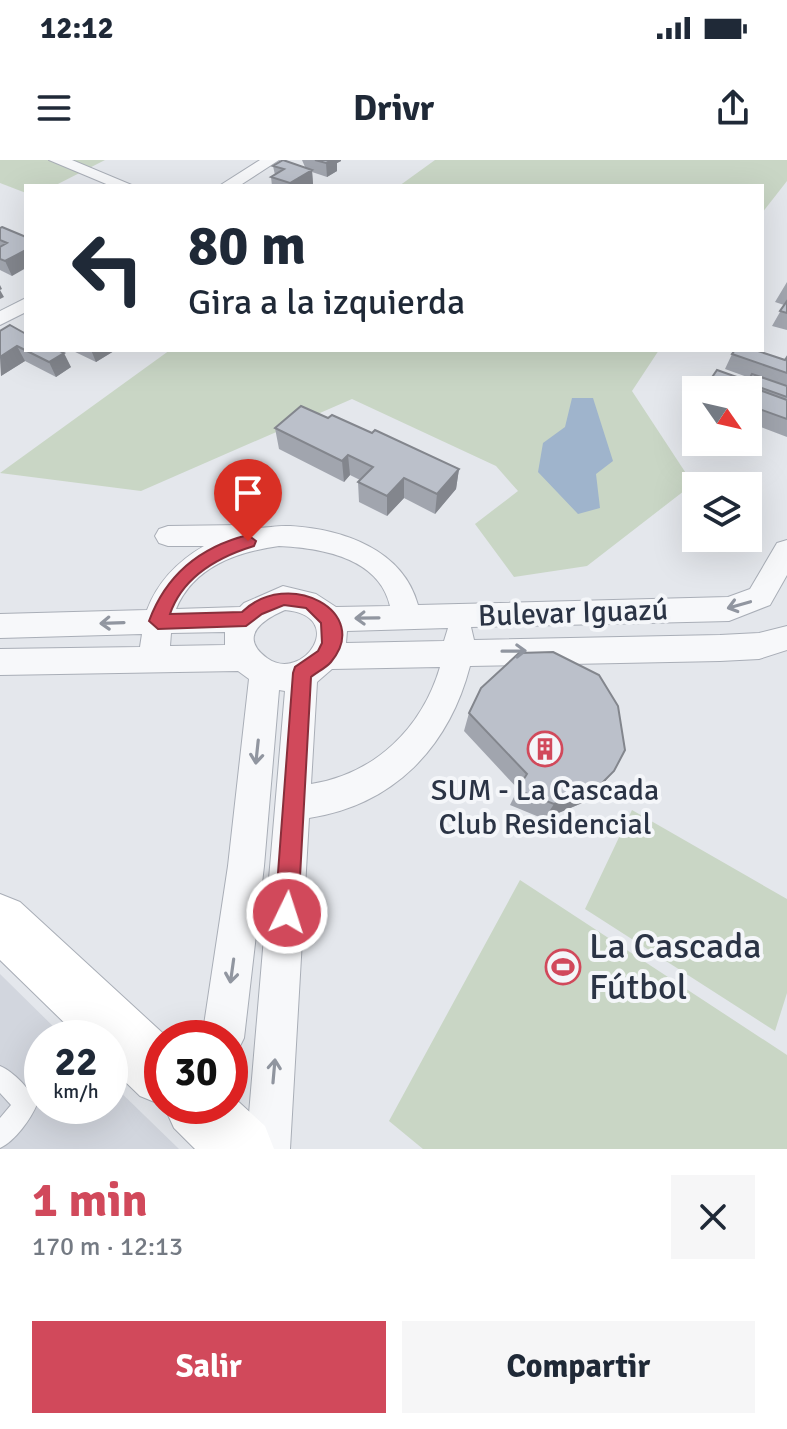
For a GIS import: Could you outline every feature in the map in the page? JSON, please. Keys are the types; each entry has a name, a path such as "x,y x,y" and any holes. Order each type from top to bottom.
{"main road":[{"path":"0,922 144,1057"}],"street":[{"path":"57,160 121,184"},
{"path":"230,184 271,160"},
{"path":"0,319 24,305"},
{"path":"154,659 158,621 175,586 207,558 231,545 288,535"},
{"path":"168,536 288,535 317,537 344,545 374,562 399,589 407,617"},
{"name":"Bulevar Iguazú","path":"329,619 729,609 760,597 786,555"},
{"path":"297,598 321,609 329,619 331,644 284,666 238,645 246,619 269,602 297,598"},
{"path":"293,804 338,796 374,779 411,751 436,719 450,690 459,651 460,617"},
{"path":"0,626 246,619"},
{"name":"Bulevar Iguazú","path":"0,662 154,659 284,666 459,651 759,646 787,638"},
{"path":"268,1149 293,804 284,666"},
{"path":"225,1020 240,914 284,666"},
{"path":"240,914 287,913"}],"lane":[{"path":"0,1077 26,1104 0,1136"}],"shaded area":[{"path":"0,974 47,1020 24,1020 24,1124 128,1124 128,1099 144,1115 144,1124 153,1124 179,1149 0,1149"}],"green space":[{"path":"0,160 105,160 58,184 24,184 24,192 0,183"},
{"path":"435,160 787,160 787,181 764,210 764,184 402,184"},
{"path":"167,352 658,352 632,391 685,472 682,472 682,493 587,566 514,577 475,524 518,491 496,466 352,399 141,491 0,473"},
{"name":"La Cascada Fútbol","path":"632,810 787,899 787,993 775,1031 585,909"},
{"name":"La Cascada Fútbol","path":"520,880 787,1055 787,1149 423,1149 389,1121"}],"water":[{"path":"572,398 593,398 613,461 596,474 600,508 578,514 538,472 543,443 565,427"}],"building":[{"path":"283,160 312,170 290,183 271,177 284,169 273,166"},
{"path":"0,228 24,236 24,251 5,261 0,259 0,247 7,243 0,240"},
{"path":"787,301 787,313 780,311"},
{"path":"10,325 24,333 24,350 17,346 0,357 0,331"},
{"path":"29,352 64,353 49,362"},
{"path":"761,352 785,360 787,357 787,373 732,354"},
{"path":"717,370 734,376 713,376"},
{"path":"762,377 787,386 787,397 762,388"},
{"path":"762,391 787,400 787,419 762,410"},
{"path":"301,406 328,418 332,415 372,433 375,430 459,469 437,494 404,478 387,496 358,482 373,467 348,455 342,461 275,428"},
{"name":"SUM - La Cascada Club Residencial","path":"553,652 599,675 618,706 625,750 614,771 599,786 554,804 517,790 527,774 469,713 481,688 519,653"}],"place":[{"name":"SUM - La Cascada Club Residencial","path":"545,749"},
{"name":"La Cascada Fútbol","path":"563,967"}],"route":[{"path":"248,541 231,545 188,572 166,599 158,621 246,619 256,609 283,598 310,602 329,619 331,644 325,656 302,673 287,913"}]}
